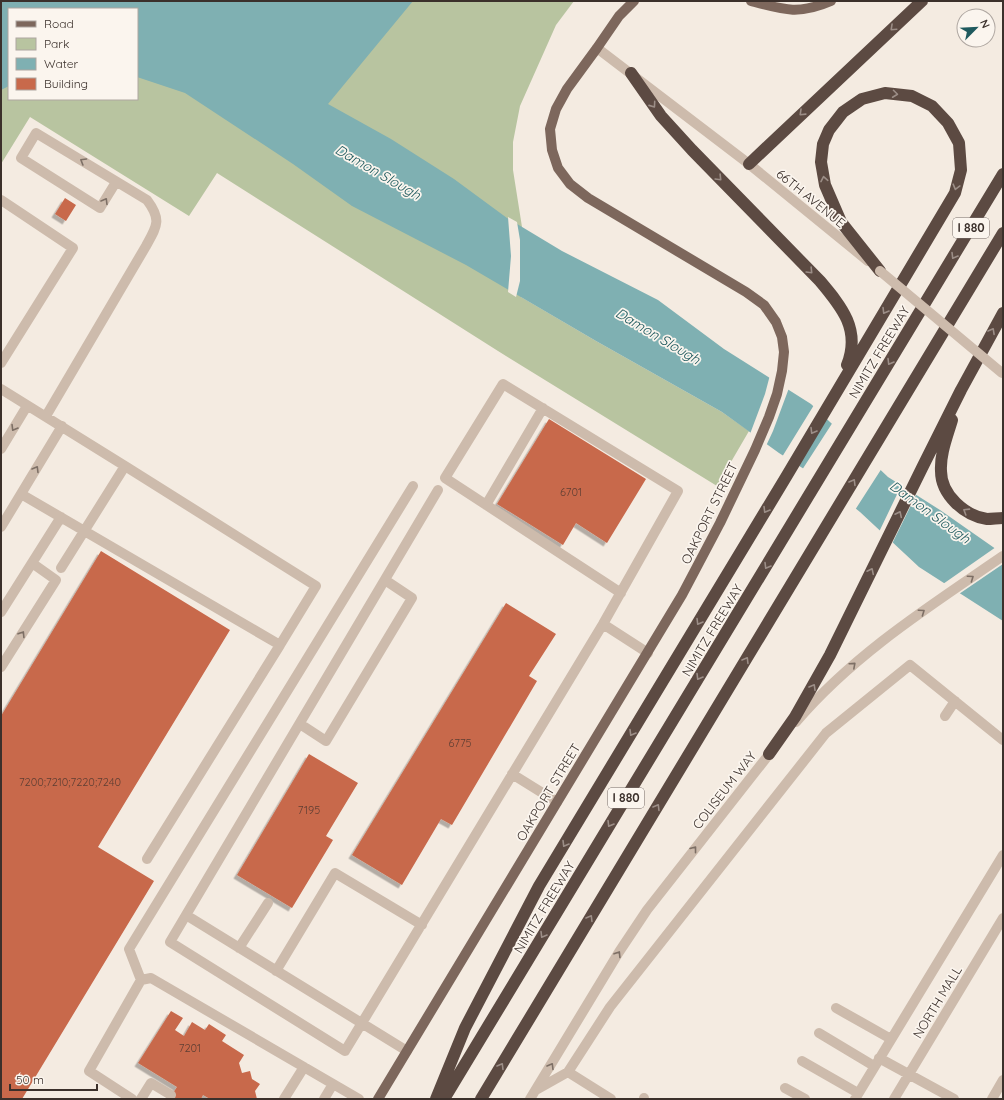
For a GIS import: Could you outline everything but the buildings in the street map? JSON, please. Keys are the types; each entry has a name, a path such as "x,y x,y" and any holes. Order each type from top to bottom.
{"highway":[{"path":"749,164 922,1"},
{"path":"630,73 661,116 692,150 820,281 837,301 847,319 852,337 851,354 833,398"},
{"path":"436,1099 465,1028 539,886 786,477 955,193 961,170 959,143 948,123 932,106 912,96 885,93 862,100 843,112 829,130 823,144 821,162 825,185 841,222 880,271"},
{"name":"NIMITZ FREEWAY","path":"444,1099 1003,174"},
{"name":"I 880","path":"481,1099 1003,233"},
{"path":"769,754 795,717 817,680 961,390 1003,313"},
{"path":"961,390 942,456 940,473 946,490 957,505 972,514 988,519 1003,518"}],"main road":[{"name":"OAKPORT STREET","path":"378,1099 682,595 755,450 777,394 784,352 782,337 776,322 764,305 746,292 588,198 570,184 558,168 552,150 550,129 556,109 567,89 619,16 634,1"},
{"path":"751,1 778,8 796,10 815,8 831,1"}],"street":[{"name":"66TH AVENUE","path":"597,48 749,164 1003,373"},
{"path":"46,416 155,229 157,220 154,210 147,200 36,133 21,158 100,208 120,184"},
{"path":"1,200 73,248 1,363"},
{"path":"438,490 170,942 345,1051 603,624 678,491 503,384 445,478 620,593"},
{"path":"1,388 27,406 46,416 316,586 147,858"},
{"path":"1,449 27,406"},
{"path":"486,505 543,408"},
{"path":"1,527 62,426"},
{"path":"61,568 125,466"},
{"path":"141,980 129,949 413,486"},
{"path":"21,494 280,645"},
{"path":"1,612 61,517"},
{"name":"COLISEUM WAY","path":"533,1095 619,952 643,916 769,754 806,710 857,661 886,637 1003,556"},
{"path":"1,667 56,580 32,563"},
{"path":"300,724 326,741 412,598 385,580"},
{"path":"603,624 648,652"},
{"path":"533,1095 568,1072 610,1006 826,733 910,666 1003,740"},
{"path":"945,716 955,702"},
{"path":"512,774 557,802"},
{"path":"802,1061 856,1096 1003,855"},
{"path":"276,971 335,873 422,925"},
{"path":"239,948 268,903"},
{"path":"186,915 406,1051"},
{"name":"NORTH MALL","path":"894,1099 1003,918"},
{"path":"132,1099 88,1071 141,980 151,978 359,1099"},
{"path":"836,1008 891,1039"},
{"path":"819,1033 877,1062 909,1073 954,1099"},
{"path":"284,1099 304,1067"},
{"path":"568,1072 611,1099"},
{"path":"992,1099 1003,1080"},
{"path":"141,1099 151,1083 171,1095"},
{"path":"324,1099 333,1084"},
{"path":"785,1088 805,1099"}],"green space":[{"path":"1,1 574,1 556,25 520,106 513,142 513,170 525,246 521,297 722,412 749,431 717,486 498,351 217,173 189,216 30,117 1,164"}],"water":[{"name":"Damon Slough","path":"1,1 413,1 328,104 391,139 454,179 507,218 562,251 658,300 724,349 811,404 888,477 940,510 1003,554 1003,621 919,567 860,512 818,478 779,453 722,412 466,265 352,206 293,164 185,93 138,77 138,8 8,8 8,86 1,90"}],"pier":[{"path":"508,217 517,222 520,240 520,281 516,297 508,292 511,256"},
{"path":"770,375 789,388 766,446 750,434 765,394"},
{"path":"814,405 828,417 797,467 782,457"},
{"path":"833,422 882,468 855,510 816,479 802,470"},
{"path":"902,484 917,493 892,544 879,532"},
{"path":"996,547 1003,552 1003,564 959,594 943,584"}]}
